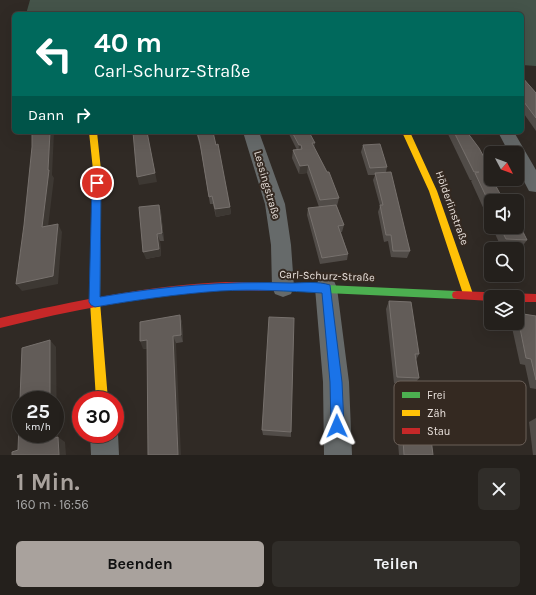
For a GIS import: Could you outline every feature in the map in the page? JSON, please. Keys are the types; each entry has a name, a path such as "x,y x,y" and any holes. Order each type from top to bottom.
{"street":[{"path":"93,134 97,170 95,302 101,391"},
{"name":"Lessingstraße","path":"252,134 275,204 281,245 283,287"},
{"name":"Hölderlinstraße","path":"407,134 431,185 449,234 468,294"},
{"path":"507,134 536,186"},
{"name":"Carl-Schurz-Straße","path":"0,323 95,302 137,295 212,288 326,288 536,298"},
{"path":"326,288 336,382 338,455"},
{"path":"104,443 105,455"}],"green space":[{"path":"30,0 536,0 536,66 524,65 524,12 27,12"}],"building":[{"path":"524,79 536,93 536,118 524,102"},
{"path":"32,134 50,134 49,170 42,227 58,224 53,276 16,284 24,225"},
{"path":"133,134 147,134 155,173 137,177"},
{"path":"198,134 213,134 216,145 218,144 230,207 215,209 212,196 209,197"},
{"path":"293,134 310,134 315,143 312,143 327,172 329,172 339,198 320,200 308,165 300,166 293,150 302,149 301,145 299,145"},
{"path":"455,134 468,134 484,157 484,186 496,186 500,194 485,194 475,173 479,172 474,172"},
{"path":"380,144 387,167 370,168 363,145"},
{"path":"391,172 410,251 393,251 391,235 386,235 380,205 383,205 375,173"},
{"path":"159,205 162,233 157,234 159,249 143,252 139,207"},
{"path":"336,205 344,225 338,226 348,254 322,258 308,208"},
{"path":"504,234 524,234 527,240 506,239"},
{"path":"389,301 411,302 419,354 415,354 419,378 397,377"},
{"path":"524,314 536,316 536,380 531,359 526,358 520,330 524,330"},
{"path":"180,315 181,335 173,336 178,455 148,455 147,340 140,341 140,322"},
{"path":"269,317 294,318 291,432 262,430"},
{"path":"50,340 50,391 20,391 22,348"},
{"path":"18,443 58,443 59,455 12,455 12,452 18,450"},
{"path":"403,445 432,445 433,455 404,455"}],"traffic: fast":[{"path":"282,287 457,295"}],"traffic: slow":[{"path":"93,134 97,170 95,302 101,391"},
{"path":"407,134 433,191 468,294"}],"traffic: jam":[{"path":"0,323 54,310 163,292 218,287 282,287"},
{"path":"457,295 536,298"}],"route":[{"path":"97,183 95,302 137,295 220,287 259,286 326,288 336,382 337,426"}]}
